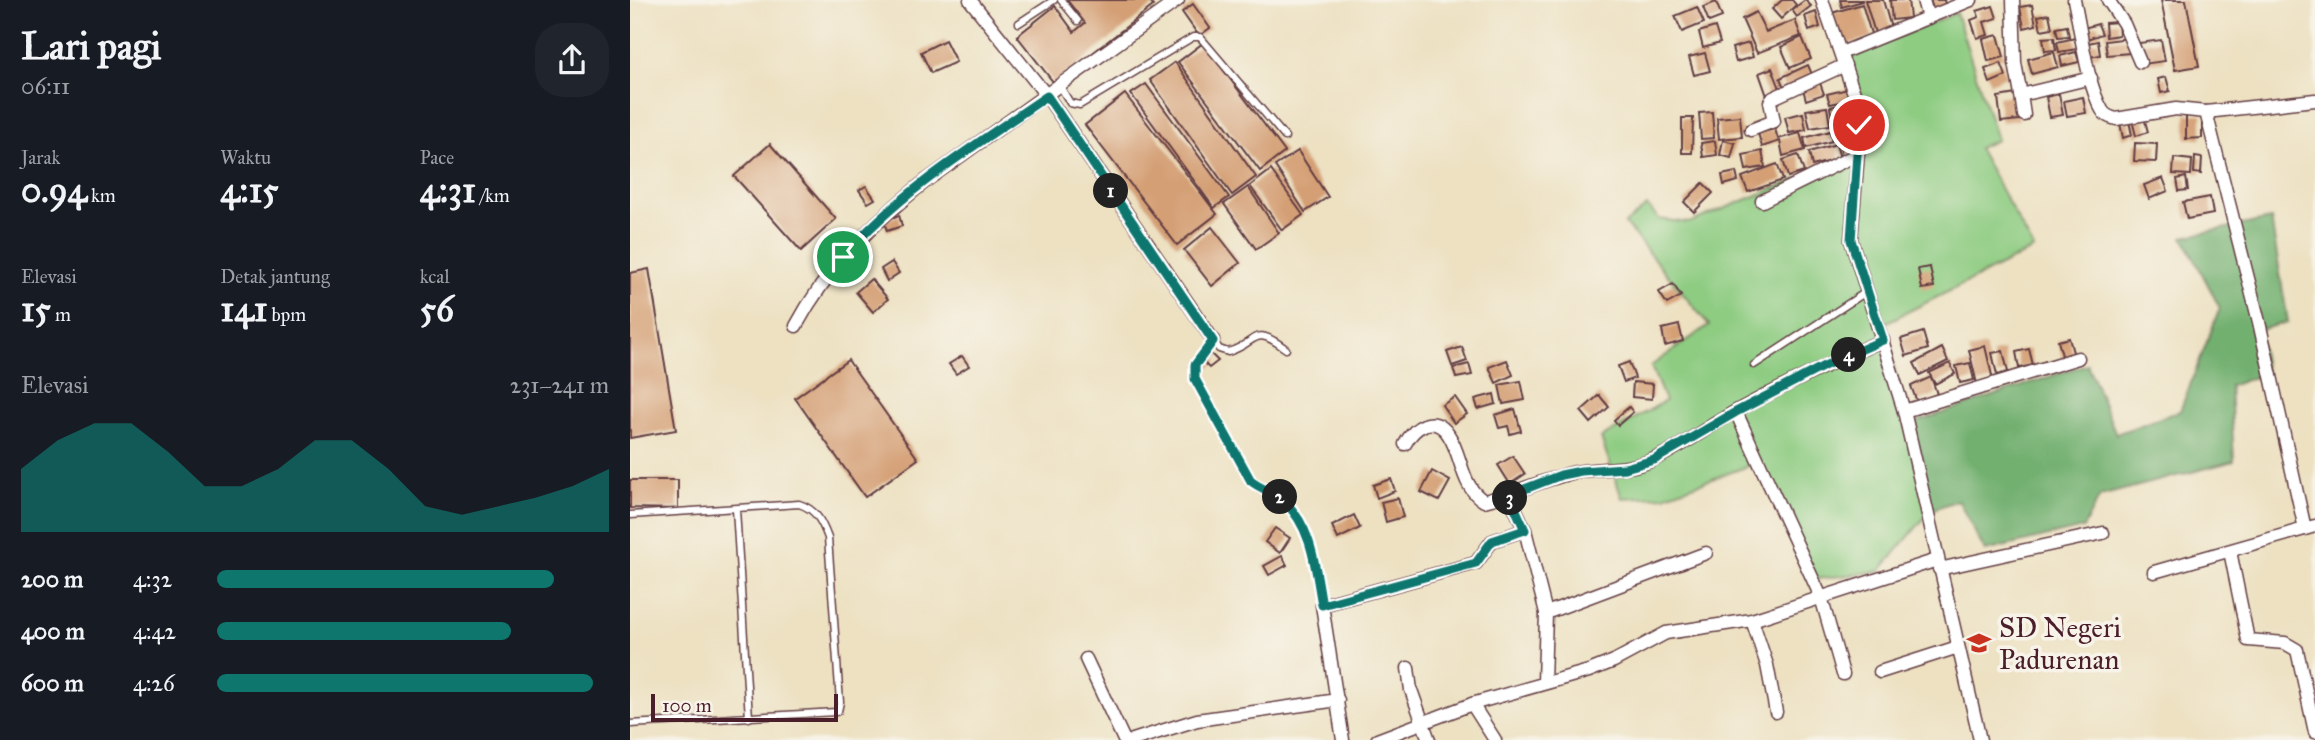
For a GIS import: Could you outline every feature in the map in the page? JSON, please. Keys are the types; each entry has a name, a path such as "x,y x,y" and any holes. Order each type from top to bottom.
{"street":[{"path":"970,0 1047,96 1213,341"},
{"path":"796,326 821,284 859,239 885,214 926,180 1178,0"},
{"path":"1822,0 1858,105 1858,154 1851,240 1904,411 1980,740"},
{"path":"1923,0 1928,18"},
{"path":"1751,130 1774,121 1770,102 1773,98 1843,59 1971,0"},
{"path":"2013,0 2015,63 2024,115"},
{"path":"2074,0 2091,78 2102,111 2109,117 2116,119 2176,109 2206,112 2315,100"},
{"path":"2108,0 2124,23 2140,62"},
{"path":"2021,95 2091,78"},
{"path":"2154,572 2310,528 2206,112"},
{"path":"1762,201 1858,154"},
{"path":"1405,443 1417,427 1424,424 1444,429 1450,436 1463,473 1474,494 1484,501 1509,495 1561,475 1640,466 1824,366 1883,340"},
{"path":"1904,411 2078,358"},
{"path":"1736,412 1821,597 1843,674"},
{"path":"1509,495 1525,530 1546,613 1544,683"},
{"path":"1343,740 1322,605 1476,563 1492,541 1525,530"},
{"path":"1377,740 1472,704 1589,671 1666,633 1752,620 1821,597 1938,565 2103,533"},
{"path":"2230,551 2248,640 2285,643 2297,650 2315,732"},
{"path":"1546,613 1706,553"},
{"path":"1752,620 1767,665 1776,712"},
{"path":"1880,672 1958,647"},
{"path":"1086,659 1124,740"},
{"path":"1408,668 1411,690 1429,740"},
{"path":"1133,740 1197,720 1338,700"},
{"path":"1472,704 1495,740"}],"lane":[{"path":"1019,23 1054,0"},
{"path":"1061,0 1078,21"},
{"path":"1060,86 1070,103 1080,105 1193,37 1200,37 1285,137"},
{"path":"1754,365 1866,292"},
{"path":"1286,349 1262,336 1250,339 1228,352 1219,349 1213,341 1195,365 1195,379 1251,481 1282,499 1305,528 1322,605"},
{"path":"630,515 799,505 809,507 819,517 828,538 839,688 838,711 835,712 630,724"},
{"path":"736,509 749,718"}],"green space":[{"path":"1956,13 1997,140 1978,148 2034,249 1883,324 1931,510 1880,571 1817,579 1754,464 1664,496 1622,498 1601,438 1665,401 1651,366 1709,325 1625,224 1647,206 1659,219 1689,223 1868,150 1850,57"},
{"path":"2271,219 2288,322 2258,330 2266,373 2230,386 2234,461 2100,496 2083,528 1985,551 1958,500 1931,510 1907,425 2087,364 2116,434 2180,411 2220,308 2183,237"}],"building":[{"path":"1067,0 1149,0 1153,6 1054,83 1017,36 1055,6 1074,32 1085,23"},
{"path":"1782,0 1792,0 1796,5 1781,19 1772,9"},
{"path":"1805,0 1811,6 1797,17 1792,10"},
{"path":"1840,0 1862,0 1862,1 1842,7"},
{"path":"1865,0 1883,0 1891,28 1875,33"},
{"path":"1890,0 1908,0 1910,18 1892,20"},
{"path":"1930,0 1944,0 1946,8 1934,11"},
{"path":"2161,0 2186,0 2199,66 2175,70"},
{"path":"1716,2 1722,17 1709,22 1703,7"},
{"path":"1193,4 1210,28 1199,36 1182,12"},
{"path":"1862,4 1872,37 1842,46 1832,13"},
{"path":"2032,5 2036,25 2024,28 2020,7"},
{"path":"1993,6 1997,18 1984,22 1988,35 1977,38 1971,20 1979,17 1977,11"},
{"path":"1697,7 1704,23 1682,32 1675,16"},
{"path":"1756,12 1766,32 1795,20 1801,36 1757,53 1742,19"},
{"path":"1816,12 1820,27 1809,31 1805,16"},
{"path":"2049,14 2052,28 2041,30 2038,16"},
{"path":"2118,22 2119,35 2106,37 2105,23"},
{"path":"2098,24 2102,34 2087,39 2084,28"},
{"path":"2067,26 2069,36 2058,37 2056,28"},
{"path":"1715,27 1720,43 1703,48 1699,32"},
{"path":"1998,35 2004,57 1988,61 1983,39"},
{"path":"1802,37 1811,59 1790,68 1781,47"},
{"path":"2054,37 2056,50 2045,51 2043,38"},
{"path":"2075,38 2077,49 2059,52 2057,42"},
{"path":"2129,38 2130,53 2107,55 2105,41"},
{"path":"945,40 956,62 931,73 921,52"},
{"path":"2161,40 2165,61 2143,64 2139,43"},
{"path":"2098,41 2100,55 2090,57 2088,43"},
{"path":"1203,43 1285,152 1260,171 1178,62"},
{"path":"1749,43 1753,57 1736,62 1732,48"},
{"path":"2054,52 2058,67 2032,74 2028,59"},
{"path":"2076,52 2079,62 2062,66 2060,56"},
{"path":"1705,53 1710,71 1694,75 1689,57"},
{"path":"1175,62 1256,177 1232,195 1150,80"},
{"path":"2001,63 2006,76 1990,83 1985,69"},
{"path":"1808,65 1813,77 1785,90 1780,78"},
{"path":"1772,68 1781,91 1767,96 1759,73"},
{"path":"2166,77 2170,91 2161,93 2158,79"},
{"path":"1820,83 1824,94 1806,100 1803,89"},
{"path":"1146,84 1229,197 1214,208 1131,94"},
{"path":"1848,89 1850,100 1830,104 1827,94"},
{"path":"1125,94 1217,214 1177,245 1085,125"},
{"path":"2016,94 2019,120 2001,122 1998,97"},
{"path":"2059,94 2063,115 2050,117 2046,97"},
{"path":"2083,97 2086,113 2067,116 2064,101"},
{"path":"1849,103 1852,119 1833,123 1830,107"},
{"path":"1827,107 1830,125 1810,128 1806,110"},
{"path":"1712,112 1714,138 1701,139 1699,113"},
{"path":"1803,113 1806,130 1789,133 1785,117"},
{"path":"2186,114 2202,114 2202,138 2186,139"},
{"path":"1740,116 1742,137 1719,139 1717,118"},
{"path":"2144,117 2148,132 2136,136 2132,120"},
{"path":"1682,118 1693,118 1692,153 1682,153"},
{"path":"2129,121 2132,135 2123,138 2120,123"},
{"path":"1843,124 1846,134 1835,137 1832,127"},
{"path":"1775,129 1778,139 1800,133 1805,150 1783,156 1780,141 1762,147 1758,133"},
{"path":"1830,131 1832,141 1806,148 1804,138"},
{"path":"1849,137 1853,154 1842,156 1839,139"},
{"path":"1723,140 1735,143 1731,158 1720,155"},
{"path":"1715,141 1717,155 1703,157 1701,143"},
{"path":"2135,143 2157,144 2156,162 2134,161"},
{"path":"770,144 836,219 801,251 734,176"},
{"path":"1836,144 1840,158 1812,166 1809,152"},
{"path":"1298,151 1328,197 1305,212 1275,166"},
{"path":"1762,151 1765,167 1746,170 1743,155"},
{"path":"1798,155 1804,172 1788,177 1783,160"},
{"path":"2195,157 2202,158 2201,174 2194,173"},
{"path":"2174,158 2192,160 2191,175 2173,174"},
{"path":"1777,164 1783,180 1748,192 1742,177"},
{"path":"1271,170 1303,215 1282,230 1250,186"},
{"path":"1736,172 1738,181 1724,185 1722,175"},
{"path":"2186,177 2188,190 2179,191 2177,179"},
{"path":"2163,178 2168,191 2149,199 2144,185"},
{"path":"1703,183 1713,193 1694,212 1684,202"},
{"path":"866,186 875,199 868,203 859,190"},
{"path":"1248,187 1279,233 1256,249 1224,204"},
{"path":"2210,197 2213,214 2187,219 2183,202"},
{"path":"899,215 902,226 887,231 884,221"},
{"path":"1212,227 1240,263 1212,286 1184,250"},
{"path":"892,262 899,273 887,281 881,269"},
{"path":"1930,267 1934,287 1922,289 1918,269"},
{"path":"649,269 676,430 630,438 630,273"},
{"path":"871,279 888,299 873,312 856,292"},
{"path":"1673,284 1681,296 1667,304 1659,292"},
{"path":"1679,325 1683,341 1665,346 1662,329"},
{"path":"1923,332 1928,349 1906,356 1901,339"},
{"path":"2069,338 2074,356 2063,359 2058,341"},
{"path":"1985,346 1993,380 1977,384 1969,350"},
{"path":"1462,347 1467,361 1452,366 1447,352"},
{"path":"1942,348 1948,361 1920,375 1914,363"},
{"path":"2029,349 2033,365 2019,368 2016,352"},
{"path":"2003,351 2008,372 1997,375 1992,353"},
{"path":"1211,354 1218,361 1209,368 1203,362"},
{"path":"962,356 969,366 956,374 949,364"},
{"path":"848,360 918,459 865,497 795,398"},
{"path":"1507,360 1513,375 1496,383 1489,367"},
{"path":"1629,362 1635,378 1624,382 1618,366"},
{"path":"1950,363 1955,374 1935,384 1929,373"},
{"path":"1970,363 1974,380 1960,383 1956,366"},
{"path":"1469,364 1472,375 1456,378 1453,368"},
{"path":"1931,377 1937,394 1917,402 1911,386"},
{"path":"1521,381 1525,400 1503,404 1499,385"},
{"path":"1633,382 1653,384 1652,399 1632,397"},
{"path":"1494,394 1496,404 1478,409 1475,399"},
{"path":"1599,395 1609,407 1591,423 1581,411"},
{"path":"1455,397 1467,414 1454,423 1442,405"},
{"path":"1629,407 1633,412 1618,425 1614,420"},
{"path":"1515,409 1521,431 1510,434 1508,426 1499,428 1495,415"},
{"path":"1513,456 1525,474 1510,484 1498,465"},
{"path":"1432,471 1450,481 1439,501 1421,492"},
{"path":"1391,479 1395,491 1377,498 1373,485"},
{"path":"630,480 678,480 678,509 630,508"},
{"path":"1398,498 1403,517 1386,522 1381,502"},
{"path":"1354,515 1360,528 1338,539 1332,526"},
{"path":"1275,528 1290,538 1280,553 1265,542"},
{"path":"1282,556 1287,565 1269,575 1264,566"}],"place":[{"name":"SD Negeri Padurenan","path":"1979,643"}],"route":[{"path":"843,257 876,222 926,180 1047,96 1213,341 1195,365 1195,379 1251,481 1282,499 1305,528 1322,605 1476,563 1492,541 1525,530 1509,495 1561,475 1640,466 1824,366 1883,340 1851,240 1859,125"}]}
